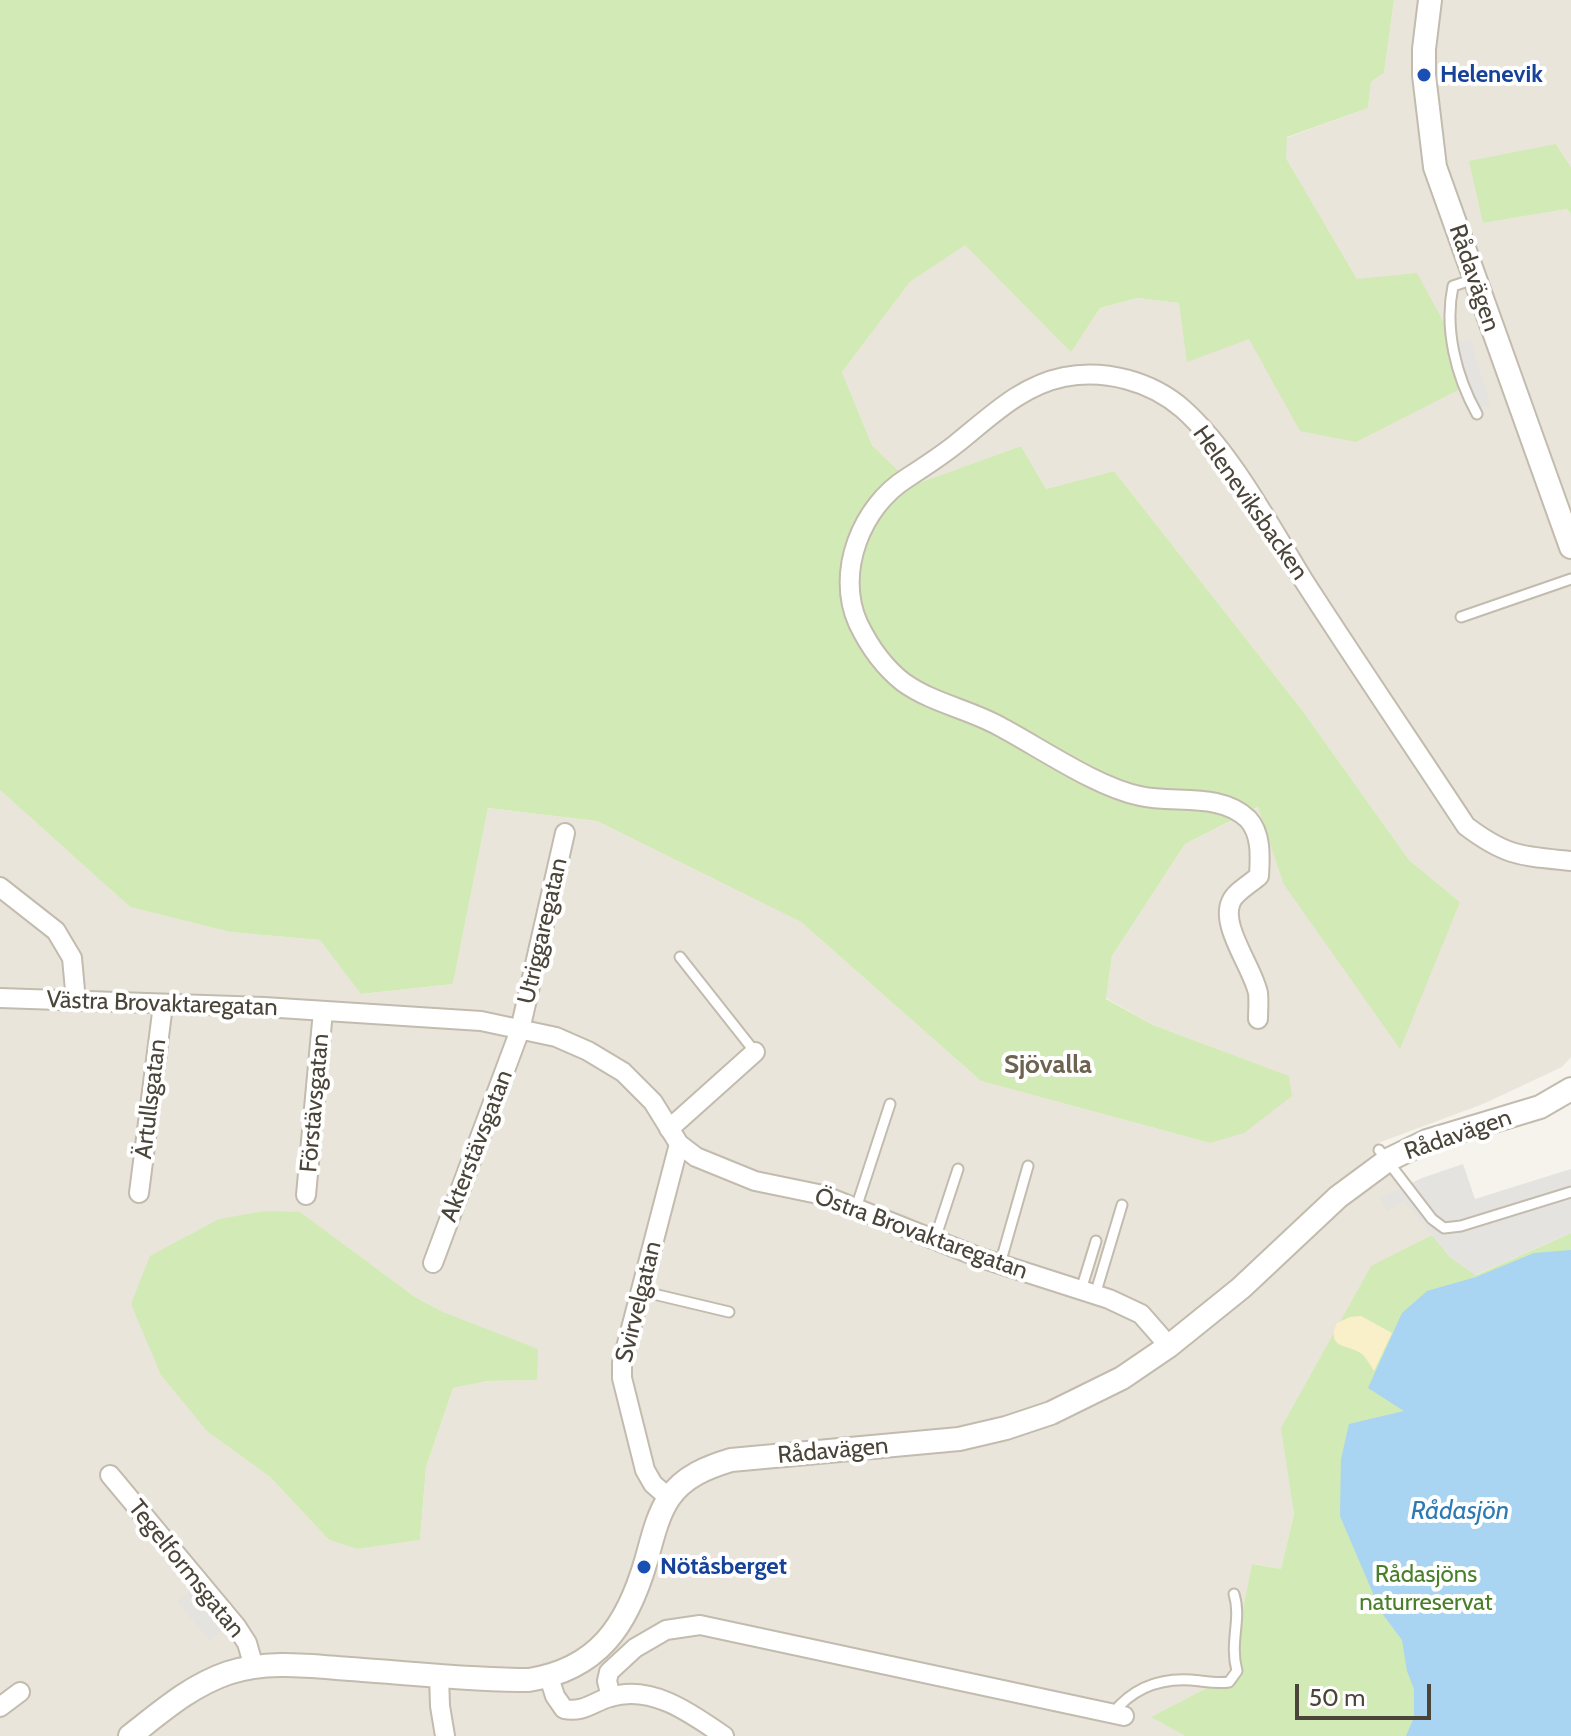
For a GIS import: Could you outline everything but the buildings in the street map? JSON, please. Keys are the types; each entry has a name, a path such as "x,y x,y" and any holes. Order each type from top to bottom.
{"street":[{"name":"Rådavägen","path":"1430,0 1424,49 1435,167 1571,547"},
{"name":"Heleneviksbacken","path":"1258,1019 1258,994 1229,925 1228,911 1232,899 1259,876 1260,845 1250,821 1226,805 1137,796 1081,772 995,724 938,701 905,683 887,667 856,620 850,593 850,566 861,532 877,505 902,480 931,463 1022,392 1061,378 1088,374 1125,379 1157,391 1182,409 1210,438 1250,496 1466,826 1491,845 1514,855 1571,861"},
{"name":"Utriggaregatan","path":"520,1030 565,833"},
{"path":"0,887 56,931 72,958 76,1001"},
{"name":"Västra Brovaktaregatan","path":"0,998 323,1011"},
{"name":"Ärtullsgatan","path":"139,1193 163,1005"},
{"name":"Östra Brovaktaregatan","path":"323,1011 481,1021 556,1037 588,1051 623,1072 653,1102 674,1136 696,1157 755,1181 823,1195 1000,1264 1088,1292 1141,1314 1169,1346"},
{"name":"Förstävsgatan","path":"306,1195 323,1011"},
{"name":"Akterstävsgatan","path":"433,1263 520,1030"},
{"path":"674,1136 755,1052"},
{"name":"Rådavägen","path":"130,1736 201,1685 254,1667 306,1665 495,1680 549,1677 586,1660 611,1637 631,1603 669,1498 693,1475 731,1460 959,1439 1006,1428 1083,1399 1122,1378 1169,1346 1241,1288 1384,1155 1540,1107 1571,1089"},
{"name":"Svirvelgatan","path":"669,1498 653,1484 645,1470 623,1389 622,1363 641,1291 674,1136"},
{"name":"Tegelformsgatan","path":"110,1475 236,1626 247,1643 254,1667"},
{"path":"611,1697 608,1676 625,1656 666,1630 700,1625 1118,1715"},
{"path":"439,1675 445,1736"},
{"path":"549,1677 555,1696 564,1709 583,1710 611,1697 648,1696 678,1706 724,1736"},
{"path":"0,1707 20,1692"}],"lane":[{"path":"1474,279 1453,286 1450,301 1455,362 1465,393 1477,414"},
{"path":"1461,617 1571,579"},
{"path":"680,957 755,1052"},
{"path":"856,1208 890,1104"},
{"path":"1384,1155 1432,1219 1444,1228 1461,1226 1571,1192"},
{"path":"1000,1264 1028,1166"},
{"path":"935,1239 958,1169"},
{"path":"1088,1292 1122,1205"},
{"path":"1088,1292 1096,1241"},
{"path":"641,1291 729,1312"},
{"path":"1118,1715 1124,1699 1139,1689 1164,1680 1229,1682 1237,1671 1232,1647 1238,1606 1234,1594"}],"shaded area":[{"path":"1394,0 1571,0 1571,167 1556,144 1483,223 1567,209 1571,214 1571,1057 1562,1067 1483,1104 1378,1143 1432,1235 1371,1267 1282,1428 1294,1514 1281,1569 1253,1564 1230,1676 1152,1717 1185,1736 0,1736 0,790 130,907 230,932 320,940 362,994 453,984 488,808 597,821 801,922 981,1081 1210,1143 1288,1076 1153,1025 1106,998 1112,956 1185,844 1259,807 1283,883 1460,902 1409,860 1302,710 1114,471 1046,489 1021,446 913,485 872,445 842,372 910,282 965,244 1071,351 1100,308 1137,298 1179,303 1357,279 1286,158 1286,138 1368,108 1371,82 1384,73","holes":["299,1212 415,1297 443,1312 536,1380 488,1381 453,1388 426,1467 420,1540 357,1549 329,1540 270,1477 208,1432"]},
{"path":"1470,340 1491,405 1478,407 1468,385 1455,343"},
{"path":"1463,1164 1475,1199 1571,1169 1571,1233 1475,1275 1450,1257 1404,1201 1387,1211 1380,1198 1422,1178"},
{"path":"191,1590 224,1629 210,1641 177,1602"}],"green space":[{"path":"0,0 1394,0 1384,73 1371,82 1368,108 1287,137 1286,158 1357,279 1417,273 1455,343 1468,385 1356,442 1300,431 1249,339 1187,362 1179,303 1137,298 1100,308 1071,352 965,245 910,282 842,372 872,445 913,485 1021,446 1046,489 1114,471 1302,710 1409,860 1460,902 1400,1049 1283,883 1258,807 1185,844 1112,956 1106,999 1153,1025 1289,1076 1292,1096 1244,1133 1210,1143 981,1081 801,922 597,821 488,808 453,984 361,994 320,940 230,932 130,907 0,790"},
{"path":"1556,144 1571,167 1571,214 1567,209 1483,223 1469,161"},
{"path":"265,1211 300,1212 415,1297 443,1312 538,1349 537,1380 488,1381 453,1388 426,1467 420,1540 357,1549 329,1540 270,1477 208,1432 161,1375 131,1304 150,1256 219,1219"},
{"name":"Rådasjön","path":"1571,1233 1571,1736 1185,1736 1151,1717 1230,1676 1252,1564 1281,1569 1294,1514 1281,1428 1371,1266 1432,1235 1450,1257 1476,1275"}],"sand":[{"path":"1361,1316 1392,1333 1374,1371 1362,1354 1336,1342 1334,1337 1337,1323"}],"water":[{"name":"Rådasjön","path":"1571,1250 1571,1736 1406,1736 1414,1717 1414,1689 1407,1671 1402,1640 1381,1612 1340,1516 1341,1459 1349,1424 1404,1411 1368,1388 1402,1313 1427,1291 1476,1277 1534,1253"}],"place":[{"name":"Helenevik","path":"1424,75"},
{"name":"Nötåsberget","path":"644,1567"}],"district":[{"name":"Sjövalla","path":"1048,1065"}],"park label":[{"name":"Rådasjöns naturreservat","path":"1426,1589"}]}
